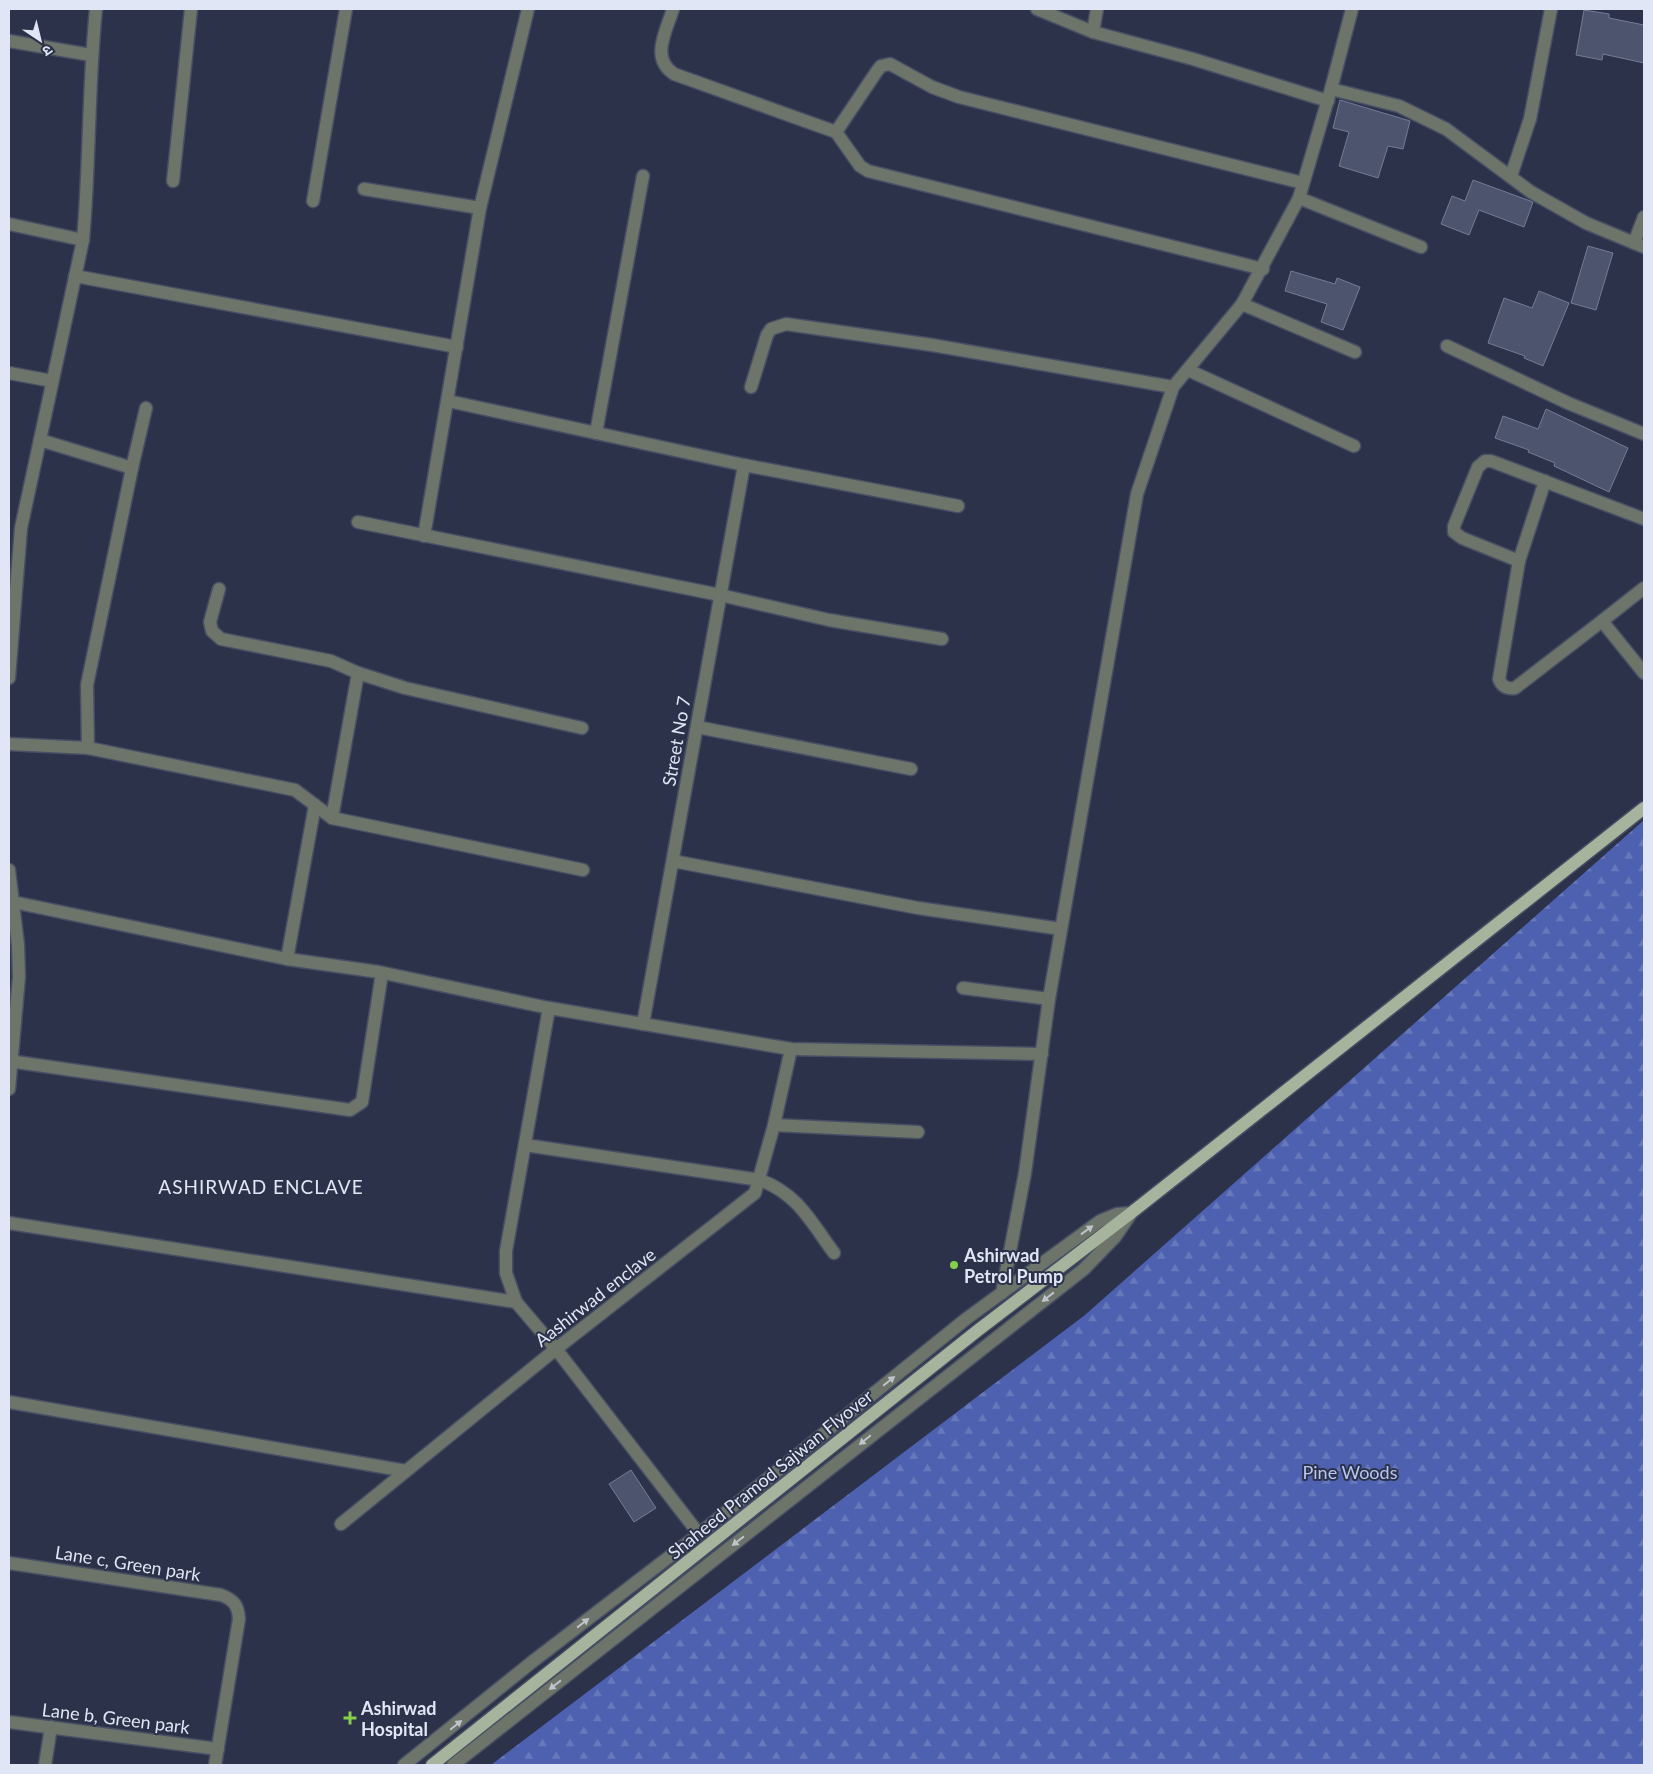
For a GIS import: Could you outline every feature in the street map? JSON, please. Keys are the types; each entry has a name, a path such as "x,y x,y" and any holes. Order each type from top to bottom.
{"main road":[{"name":"Shaheed Pramod Sajwan Flyover","path":"432,1765 977,1331 1131,1213 1644,808"}],"street":[{"path":"9,678 15,526 40,440 83,240 87,194 91,55 96,9"},
{"path":"172,181 191,9"},
{"path":"313,201 346,9"},
{"path":"424,536 480,208 528,9"},
{"path":"673,9 660,54 661,62 667,69 674,74 836,132 860,166 879,175 1263,269"},
{"path":"1038,9 1093,32 1193,59 1330,95 1399,106 1446,129 1532,192 1586,223 1639,245 1644,217"},
{"path":"1093,32 1097,9"},
{"path":"1002,1293 1025,1173 1049,999 1137,494 1173,387 1242,304 1263,269 1299,198 1330,95 1352,9"},
{"path":"1511,176 1530,119 1551,9"},
{"path":"9,41 91,55"},
{"path":"836,132 877,71 882,66 890,64 932,87 959,97 1303,183"},
{"path":"596,433 643,176"},
{"path":"364,189 480,208"},
{"path":"1299,198 1421,247"},
{"path":"9,224 83,240"},
{"path":"75,276 457,347"},
{"path":"1242,304 1355,352"},
{"path":"751,387 767,335 771,328 786,324 932,345 1173,387"},
{"path":"1447,346 1568,403 1644,434"},
{"path":"1188,370 1354,446"},
{"path":"9,373 52,381"},
{"path":"448,401 744,465 958,506"},
{"path":"88,748 87,685 146,408"},
{"path":"40,440 132,468"},
{"path":"1519,561 1457,536 1454,532 1454,526 1478,467 1485,460 1644,519"},
{"name":"Street No 7","path":"644,1024 744,465"},
{"path":"1545,481 1519,561 1499,679 1501,685 1508,689 1516,688 1644,588"},
{"path":"358,522 829,620 942,639"},
{"path":"219,589 210,622 215,636 331,661 358,674 405,688 582,728"},
{"path":"1602,621 1644,673"},
{"path":"332,818 358,674"},
{"path":"697,727 911,769"},
{"path":"9,744 88,748 295,790 332,818 583,870"},
{"path":"287,959 315,805"},
{"path":"673,861 918,908 1061,929"},
{"path":"9,870 19,978 9,1089"},
{"path":"13,902 287,959 382,973 549,1008 791,1049 1042,1054"},
{"path":"11,1062 350,1110 362,1102 382,973"},
{"path":"963,988 1049,999"},
{"path":"549,1008 506,1251 506,1273 516,1302 556,1349 699,1534"},
{"name":"Aashirwad enclave","path":"341,1524 556,1349 755,1193 774,1125 791,1049"},
{"path":"774,1125 918,1132"},
{"path":"525,1145 760,1180 778,1187 794,1199 834,1253"},
{"path":"404,1765 532,1662 699,1534 966,1319 1100,1220 1117,1214 1131,1213"},
{"path":"453,1765 1084,1269 1115,1237 1131,1213"},
{"path":"9,1223 516,1302"},
{"path":"9,1402 406,1471"},
{"name":"Lane c, Green park","path":"9,1563 221,1595 232,1600 238,1607 239,1619 218,1749"},
{"name":"Lane b, Green park","path":"9,1722 218,1749"},
{"path":"45,1765 51,1728"},
{"path":"215,1765 218,1749"}],"green space":[{"name":"Pine Woods","path":"1644,820 1644,1765 491,1765 1085,1315"}],"building":[{"path":"1584,10 1609,14 1609,18 1644,25 1644,63 1603,54 1602,60 1576,55"},
{"path":"1340,100 1410,121 1403,149 1388,146 1378,178 1339,166 1349,132 1333,128"},
{"path":"1473,180 1533,202 1524,227 1479,210 1469,235 1441,224 1452,196 1465,201"},
{"path":"1588,246 1613,253 1596,310 1571,303"},
{"path":"1291,271 1335,284 1337,278 1360,287 1343,330 1321,322 1327,304 1285,291"},
{"path":"1539,291 1569,303 1543,366 1524,358 1525,356 1488,343 1504,298 1532,308"},
{"path":"1546,409 1628,448 1609,492 1554,466 1555,463 1528,452 1529,450 1495,438 1503,416 1538,429"},
{"path":"631,1470 656,1508 634,1522 609,1484"}],"place":[{"name":"Ashirwad Petrol Pump","path":"954,1265"},
{"name":"Ashirwad Hospital","path":"350,1718"}],"district":[{"name":"ASHIRWAD ENCLAVE","path":"261,1186"}]}
